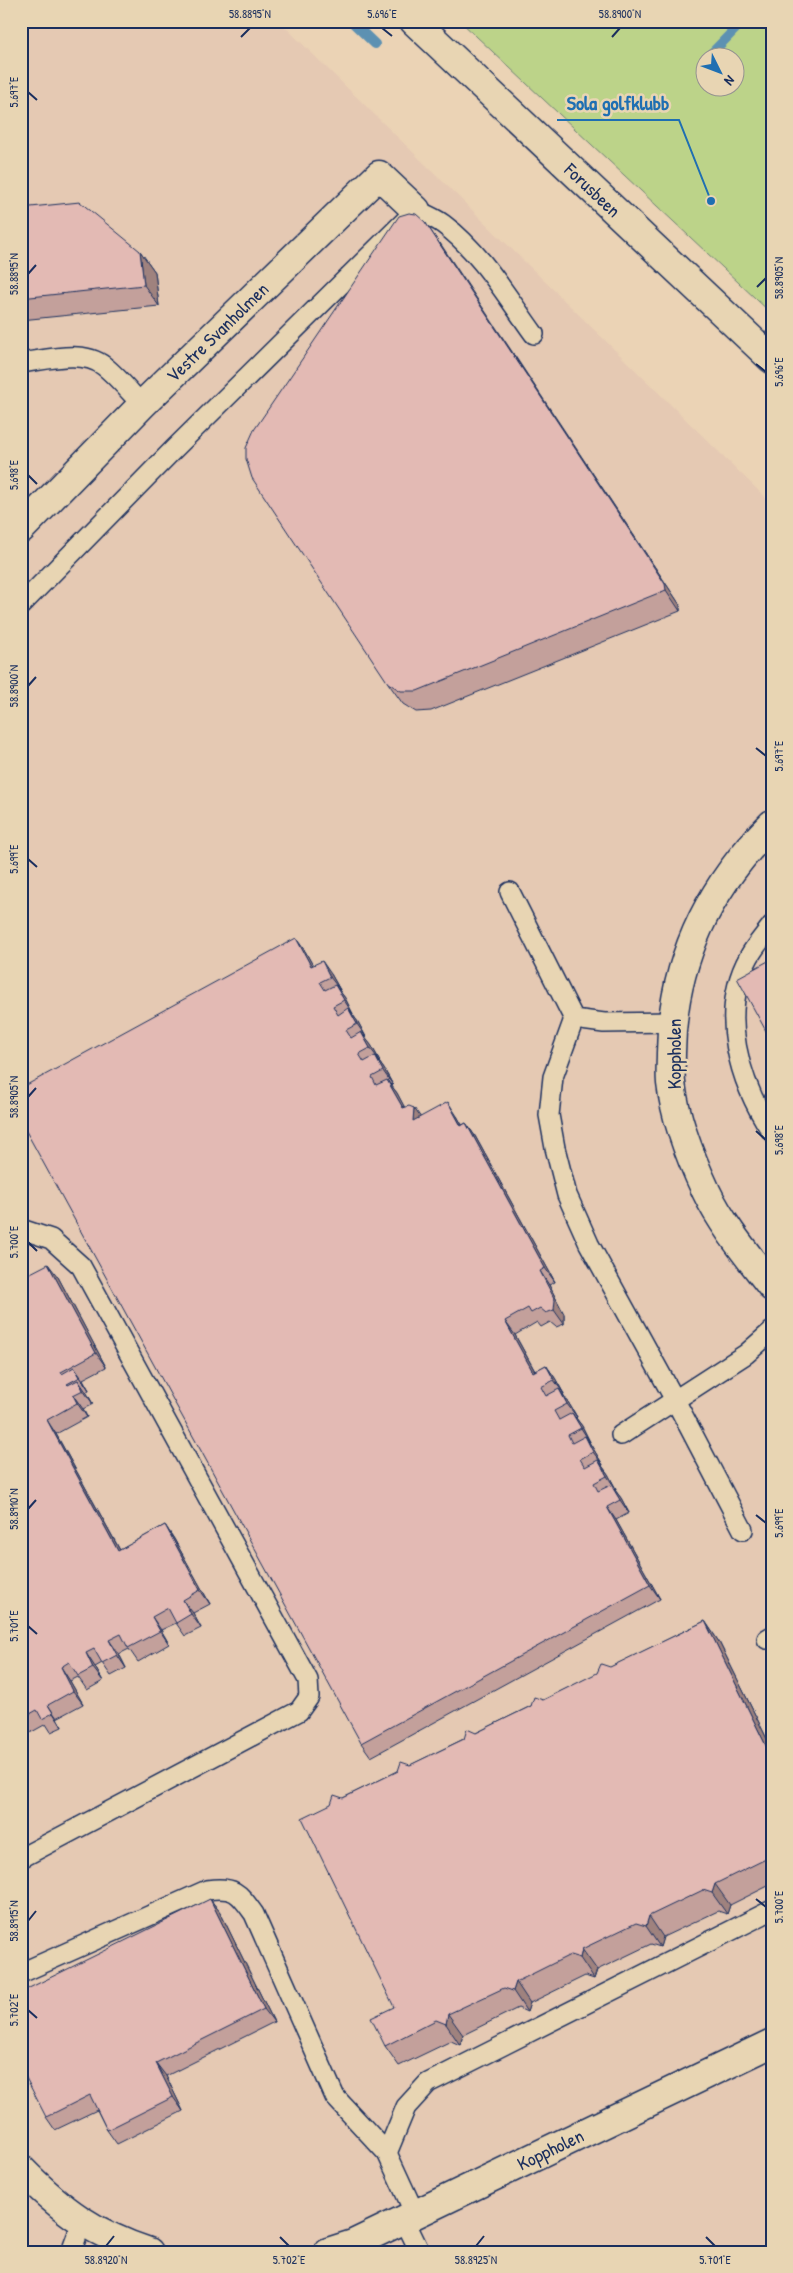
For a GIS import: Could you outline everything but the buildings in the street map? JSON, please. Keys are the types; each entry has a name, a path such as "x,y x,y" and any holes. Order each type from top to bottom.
{"street":[{"name":"Forusbeen","path":"414,21 772,359"},
{"name":"Vestre Svanholmen","path":"21,529 142,405 380,175 416,210"},
{"name":"Koppholen","path":"772,824 750,846 721,884 698,924 683,964 672,1022 671,1083 683,1135 706,1192 739,1244 772,1287"},
{"name":"Koppholen","path":"328,2252 353,2244 772,2043"},
{"path":"21,2169 43,2191 82,2222 128,2245 149,2252"}],"lane":[{"path":"21,606 174,449 416,210 442,223 454,233 476,257 534,334"},
{"path":"21,363 72,357 88,358 103,365 142,405"},
{"path":"510,892 574,1019 553,1077 549,1115 554,1148 567,1195 589,1244 744,1530"},
{"path":"772,925 749,957 737,987 733,1018 736,1049 750,1092 772,1132"},
{"path":"574,1019 604,1023 672,1022"},
{"path":"21,1229 51,1239 81,1266 308,1680 309,1697 299,1711 21,1858"},
{"path":"622,1435 746,1354 772,1331"},
{"path":"21,1973 207,1890 222,1888 239,1893 254,1914 335,2097 387,2154 420,2252"},
{"path":"387,2154 406,2107 428,2082 772,1910"},
{"path":"71,2252 82,2222"}],"shaded area":[{"path":"21,21 279,21 772,504 772,2252 21,2252"}],"green space":[{"path":"460,21 772,21 772,314"}],"waterway":[{"path":"351,21 375,44"},
{"path":"717,48 743,21"}],"place":[{"name":"Sola golfklubb","path":"711,201"}]}
